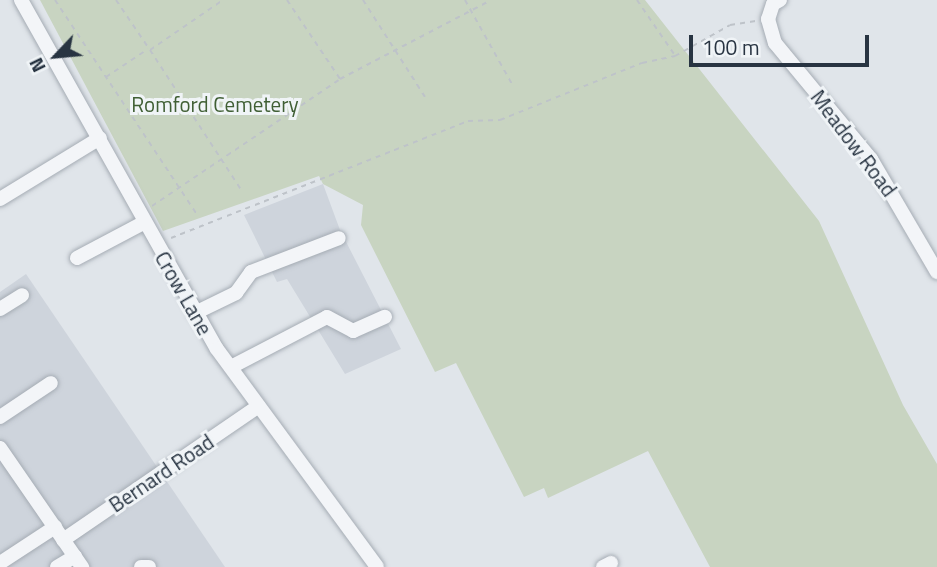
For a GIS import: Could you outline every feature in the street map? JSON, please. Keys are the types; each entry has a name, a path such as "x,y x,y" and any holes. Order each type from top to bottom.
{"street":[{"name":"Crow Lane","path":"21,0 195,313 231,367 377,567"},
{"path":"768,19 773,4 780,0"},
{"name":"Meadow Road","path":"768,19 775,43 897,198 937,272"},
{"path":"0,199 100,138"},
{"path":"77,258 142,218"},
{"path":"195,313 236,293 251,272 339,238"},
{"path":"0,309 22,295"},
{"path":"231,367 327,317 353,331 385,317"},
{"path":"0,417 51,383"},
{"name":"Bernard Road","path":"64,540 259,406"},
{"path":"0,448 79,562 57,567"},
{"path":"0,563 54,527"},
{"path":"141,567 149,567"}],"path":[{"path":"55,0 198,216"},
{"path":"116,0 242,191"},
{"path":"106,77 223,0"},
{"path":"287,0 340,79"},
{"path":"363,0 425,97"},
{"path":"465,0 513,86"},
{"path":"142,218 179,188 340,79 491,0"},
{"path":"637,0 675,56"},
{"path":"156,245 468,121 500,120 642,63 675,56 730,25 768,19"}],"shaded area":[{"path":"323,184 340,230 401,349 345,374 287,279 277,282 244,215"},
{"path":"26,274 225,567 0,567 0,292"}],"green space":[{"name":"Romford Cemetery","path":"40,0 645,0 819,221 903,405 937,464 937,567 710,567 648,451 548,498 544,488 524,497 456,363 435,372 361,225 363,205 323,184 319,176 163,231"}]}
